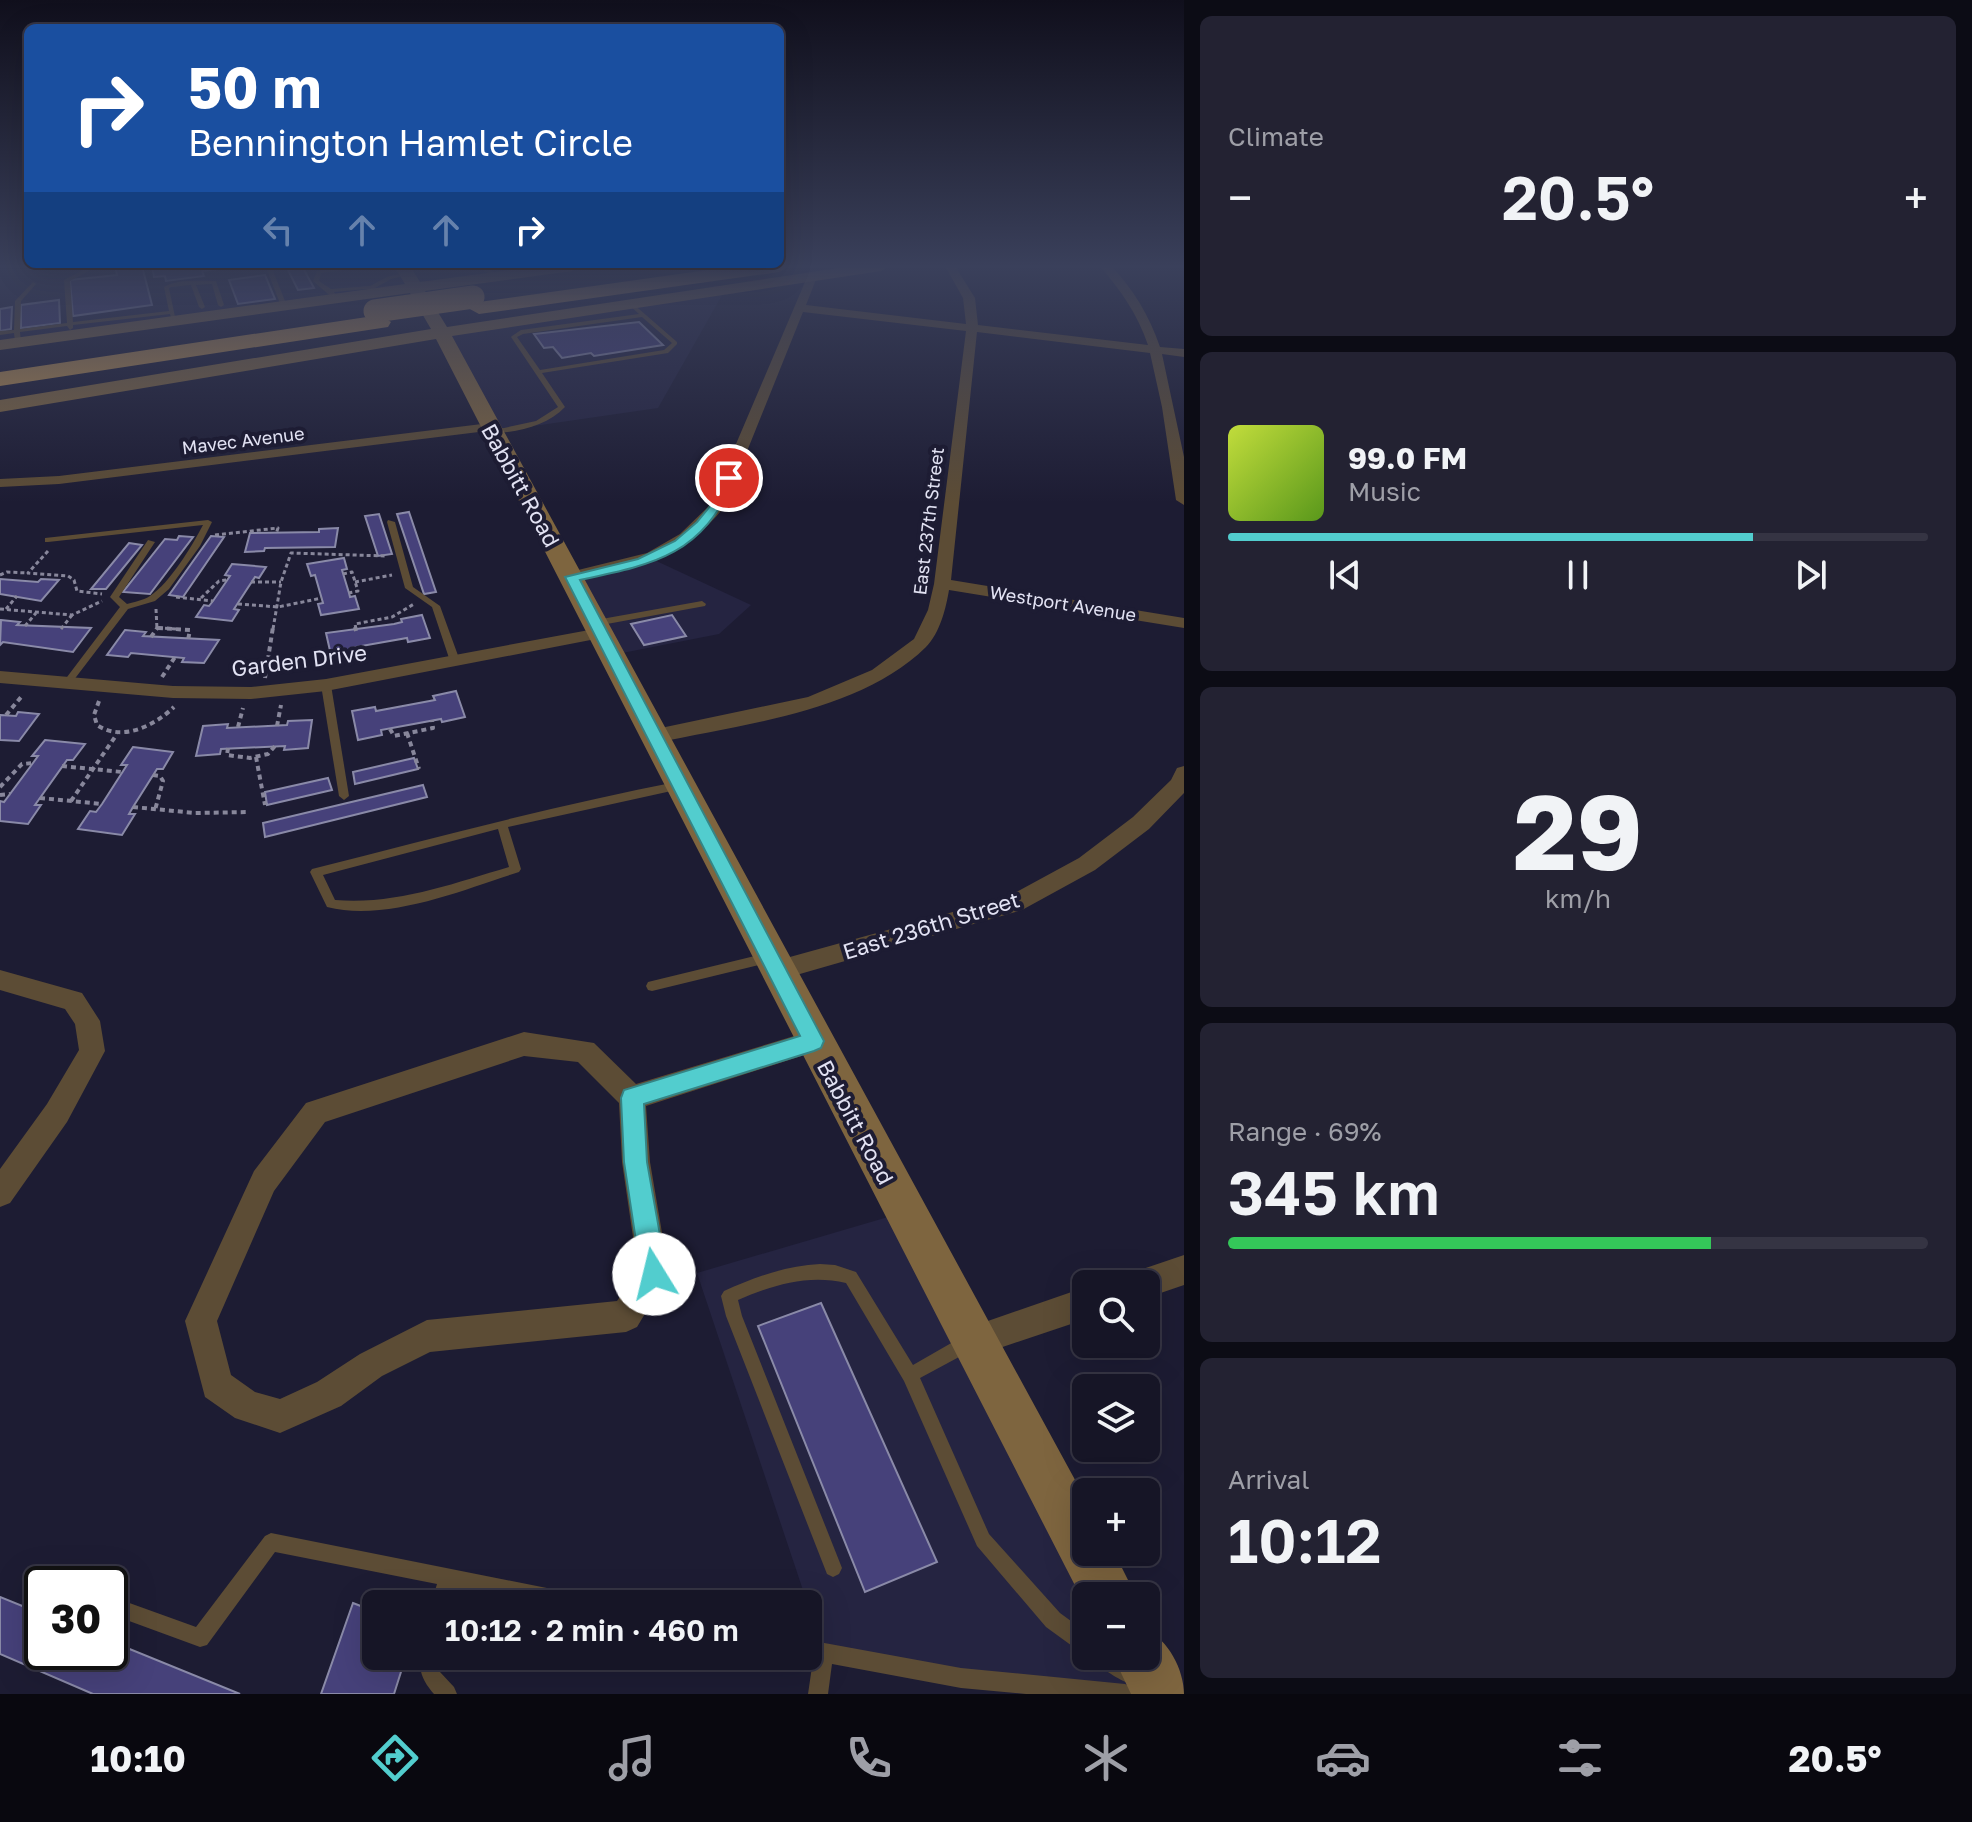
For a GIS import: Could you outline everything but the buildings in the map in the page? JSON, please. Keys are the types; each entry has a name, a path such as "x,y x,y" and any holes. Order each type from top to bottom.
{"highway":[{"path":"5,359 91,345"},
{"path":"5,359 55,371 170,345"}],"street":[{"path":"5,359 35,345"},
{"path":"354,347 361,345"},
{"path":"0,406 366,345"},
{"name":"Babbitt Road","path":"448,345 1102,1582"},
{"path":"572,577 642,563 679,543 701,525 717,506 784,345"},
{"name":"East 237th Street","path":"656,736 813,702 879,674 921,642 937,610 942,584 970,345"},
{"path":"1123,345 1184,353"},
{"path":"1155,345 1184,500"},
{"name":"Mavec Avenue","path":"0,483 59,480 491,430"},
{"name":"Westport Avenue","path":"942,584 1184,623"},
{"name":"Garden Drive","path":"0,677 173,692 236,693 326,685 455,661 598,628"},
{"name":"East 236th Street","path":"775,964 1014,904 1087,864 1141,823 1180,784 1184,773"},
{"path":"0,980 73,1001 87,1021 92,1051 57,1113 0,1193"},
{"path":"632,1098 814,1041"},
{"path":"524,1044 585,1051 632,1098 636,1162 654,1274 626,1316 427,1336 371,1365 329,1394 280,1416 247,1406 217,1385 201,1321 264,1181 316,1112 524,1044"},
{"path":"1160,1278 1184,1270"},
{"path":"973,1341 1072,1308"},
{"path":"1148,1670 1159,1694"}],"lane":[{"path":"491,430 535,424 556,414 562,407 520,345"},
{"path":"538,372 666,352 673,345"},
{"path":"48,545 208,522 196,546 166,587 152,599 125,607 67,683"},
{"path":"391,522 409,588 436,606 455,661"},
{"path":"125,607 114,597 151,542"},
{"path":"598,628 702,604"},
{"path":"326,685 344,796"},
{"path":"502,825 515,869 399,902 353,908 331,904 316,872 445,839 602,800 682,785"},
{"path":"652,986 775,964"},
{"path":"833,1568 734,1316 729,1296 771,1278 828,1269 851,1277 910,1375 983,1540 1053,1620 1072,1634"},
{"path":"910,1375 973,1341"},
{"path":"128,1612 200,1638 271,1542 515,1590"},
{"path":"444,1590 448,1576"},
{"path":"822,1653 961,1678 1125,1694"},
{"path":"430,1670 431,1676 447,1694"},
{"path":"817,1670 818,1694"},
{"path":"1124,1670 1159,1694"}],"path":[{"path":"212,535 278,528 276,534"},
{"path":"28,573 48,545"},
{"path":"307,552 308,546"},
{"path":"264,683 281,582 291,553 392,555"},
{"path":"0,575 7,572 68,576 74,580 77,591 102,594"},
{"path":"343,574 352,572 358,591 349,593"},
{"path":"31,581 38,574"},
{"path":"355,582 398,574"},
{"path":"199,599 219,581 227,580"},
{"path":"251,582 281,582"},
{"path":"3,609 17,596"},
{"path":"168,596 213,601"},
{"path":"238,604 278,607 322,598"},
{"path":"61,629 72,615 105,600"},
{"path":"151,637 158,628 155,603"},
{"path":"356,631 355,624 392,617 414,604"},
{"path":"3,609 72,615"},
{"path":"25,626 37,612"},
{"path":"392,617 394,624"},
{"path":"158,628 190,630 188,640"},
{"path":"159,683 175,657"},
{"path":"6,715 24,693"},
{"path":"99,701 94,716 97,723 104,730 117,734 140,731 155,724 174,707"},
{"path":"277,726 281,704"},
{"path":"238,727 243,708"},
{"path":"390,729 394,736 433,728 432,720"},
{"path":"407,733 419,769"},
{"path":"71,801 117,734"},
{"path":"228,748 227,755 231,758 256,757 273,752 275,746"},
{"path":"256,757 265,805"},
{"path":"0,787 22,764 33,763"},
{"path":"62,766 122,772"},
{"path":"153,775 160,776 163,781 155,810"},
{"path":"0,795 10,794"},
{"path":"40,798 102,804"},
{"path":"133,807 249,812"}],"shaded area":[{"path":"448,345 694,345 658,408 492,432"},
{"path":"650,558 751,605 719,634 612,655 572,578"},
{"path":"905,1212 1079,1582 1072,1582 1072,1670 1148,1670 1161,1694 824,1653 822,1590 803,1590 697,1273"}],"route":[{"path":"654,1274 636,1162 632,1098 814,1041 572,577 642,563 679,543 701,525 717,506 729,478"}]}
